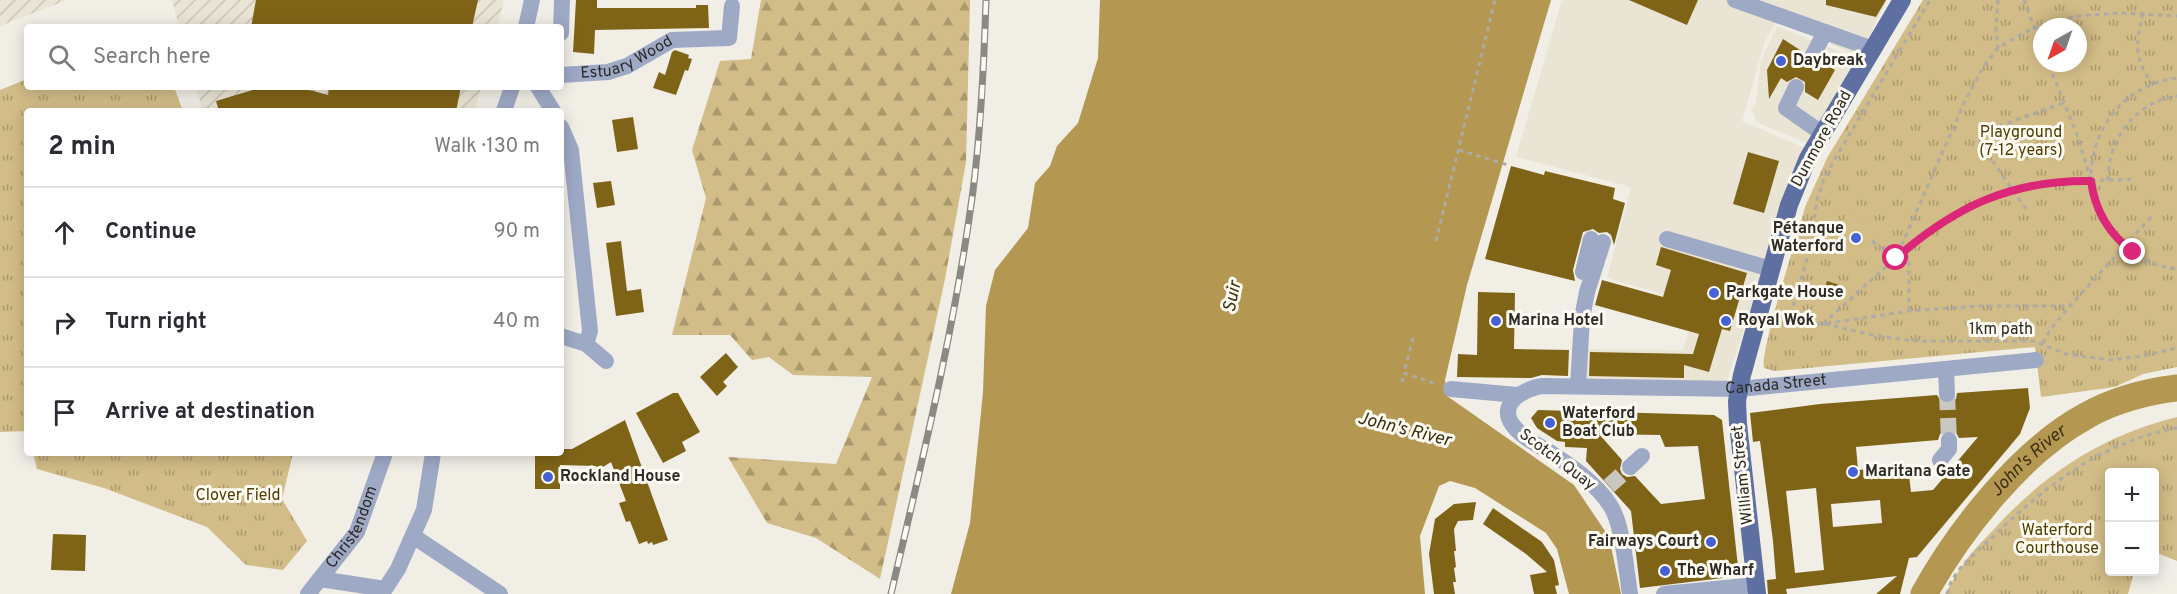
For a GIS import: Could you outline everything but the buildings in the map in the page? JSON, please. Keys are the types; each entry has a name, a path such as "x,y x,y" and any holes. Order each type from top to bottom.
{"main road":[{"name":"Dunmore Road","path":"1746,357 1795,187 1808,158 1902,0"},
{"name":"William Street","path":"1746,357 1738,389 1737,424 1756,590"}],"street":[{"path":"527,24 532,0"},
{"path":"561,24 562,0"},
{"path":"1735,0 1873,49"},
{"name":"Estuary Wood","path":"564,75 608,72 627,66 672,40 729,38 732,6"},
{"path":"1812,57 1825,32"},
{"path":"1796,87 1786,108 1823,134"},
{"path":"505,108 511,90"},
{"path":"540,90 551,108"},
{"path":"564,134 571,150 590,331 586,344"},
{"path":"1667,239 1771,269"},
{"path":"1578,386 1581,301 1597,241"},
{"path":"564,337 586,344 606,361"},
{"name":"Canada Street","path":"1517,395 1536,387 1738,389 2036,360"},
{"path":"1946,369 1947,394"},
{"path":"1451,389 1517,395"},
{"name":"Scotch Quay","path":"1517,395 1508,412 1512,425 1605,490 1616,518 1630,594"},
{"path":"1940,460 1949,449 1949,440"},
{"name":"Christendom","path":"308,594 357,532 384,456"},
{"path":"320,579 385,589 398,569 424,510 433,456"},
{"path":"413,536 500,594"},
{"path":"1664,594 1756,590"}],"path":[{"path":"1436,241 1495,0"},
{"path":"1930,0 1823,182 1815,209 1809,252 1788,324 1823,324 1909,311 2013,305 2070,306"},
{"path":"1998,0 1996,28 1998,48"},
{"path":"2024,0 2033,26"},
{"path":"2143,13 2137,52 2140,64 2152,84"},
{"path":"2071,18 2143,13 2177,16"},
{"path":"1896,258 1965,101 1984,66 1998,48 2033,29"},
{"path":"2052,72 2084,154 2102,217 2124,246 2152,262 2177,269"},
{"path":"2091,181 2095,146 2116,108 2129,97 2152,84 2177,78"},
{"path":"2108,180 2113,147 2127,123 2151,104 2177,96"},
{"path":"2026,209 1980,143 1980,138 1991,129 2064,103"},
{"path":"1459,150 1508,165"},
{"path":"1823,324 1922,236 1960,211 1983,200 2013,190 2045,184 2131,179"},
{"path":"2043,343 2053,325 2151,217"},
{"path":"1872,241 1882,249 1889,264"},
{"path":"1896,258 1909,257 1909,311"},
{"name":"1km path","path":"1823,324 1914,341 2030,341 2043,343 2066,354 2110,360 2177,348"},
{"path":"1402,382 1413,338"},
{"path":"1404,374 1451,389"},
{"path":"1947,594 1953,577 1979,550 2029,503 2060,479 2093,458 2118,447 2146,436 2177,428"}],"shaded area":[{"path":"0,0 67,0 0,26"},
{"path":"172,0 504,0 498,24 178,24"},
{"path":"1562,0 1887,0 1859,56 1776,21 1764,44 1742,121 1805,148 1726,383 1582,381 1583,349 1683,350 1697,304 1607,278 1631,187 1516,157"},
{"path":"1777,26 1858,59 1808,143 1756,122 1752,109 1756,102 1761,60"},
{"path":"197,90 480,90 476,108 202,108"}],"green space":[{"path":"761,0 970,0 966,162 945,279 880,579 816,538 767,523 728,457 836,464 872,377 793,375 769,357 752,360 730,335 672,335 706,198 692,150 720,61 751,59"},
{"name":"Playground (7-12 years)","path":"1923,0 2177,0 2177,367 2143,374 2115,387 2041,397 2035,347 1774,371 1764,368 1767,340 1805,207 1827,158"},
{"path":"24,80 24,90 175,90 182,108 24,108 24,431 0,432 0,90"},
{"name":"Pétanque Waterford","path":"1846,212 1878,222 1866,261 1834,251"},
{"name":"Waterford Courthouse","path":"2177,417 2177,561 2159,554 2159,468 2105,468 2105,576 2133,576 2128,594 1945,594 1977,547 2034,490 2077,459 2125,434"},
{"name":"Clover Field","path":"34,456 292,456 282,499 307,541 283,570 246,565 207,527 104,488 37,469"}],"water":[{"name":"Suir","path":"1100,0 1551,0 1467,285 1445,380 1447,396 1574,485 1609,537 1621,594 1569,594 1557,549 1546,533 1475,488 1450,481 1439,486 1420,536 1425,594 951,594 970,523 983,392 986,306 995,270 1028,228 1035,183 1050,166 1057,146 1078,123 1098,58"}],"waterway":[{"name":"John's River","path":"1924,594 1974,519 2015,471 2038,450 2062,431 2108,405 2142,394 2177,388"}],"tunnel":[{"path":"1947,394 1949,440"},
{"path":"1609,486 1630,467"}],"railway":[{"path":"891,594 937,394 966,242 978,144 986,0"}],"place":[{"name":"Daybreak","path":"1781,61"},
{"name":"Pétanque Waterford","path":"1856,238"},
{"name":"Parkgate House","path":"1714,293"},
{"name":"Marina Hotel","path":"1496,321"},
{"name":"Royal Wok","path":"1726,321"},
{"name":"Waterford Boat Club","path":"1550,423"},
{"name":"Maritana Gate","path":"1853,472"},
{"name":"Rockland House","path":"548,477"},
{"name":"Fairways Court","path":"1711,542"},
{"name":"The Wharf","path":"1665,571"}],"route":[{"path":"1896,258 1938,225 1983,200 2029,187 2079,181 2091,181 2098,208 2106,225 2118,240 2133,252"}]}
